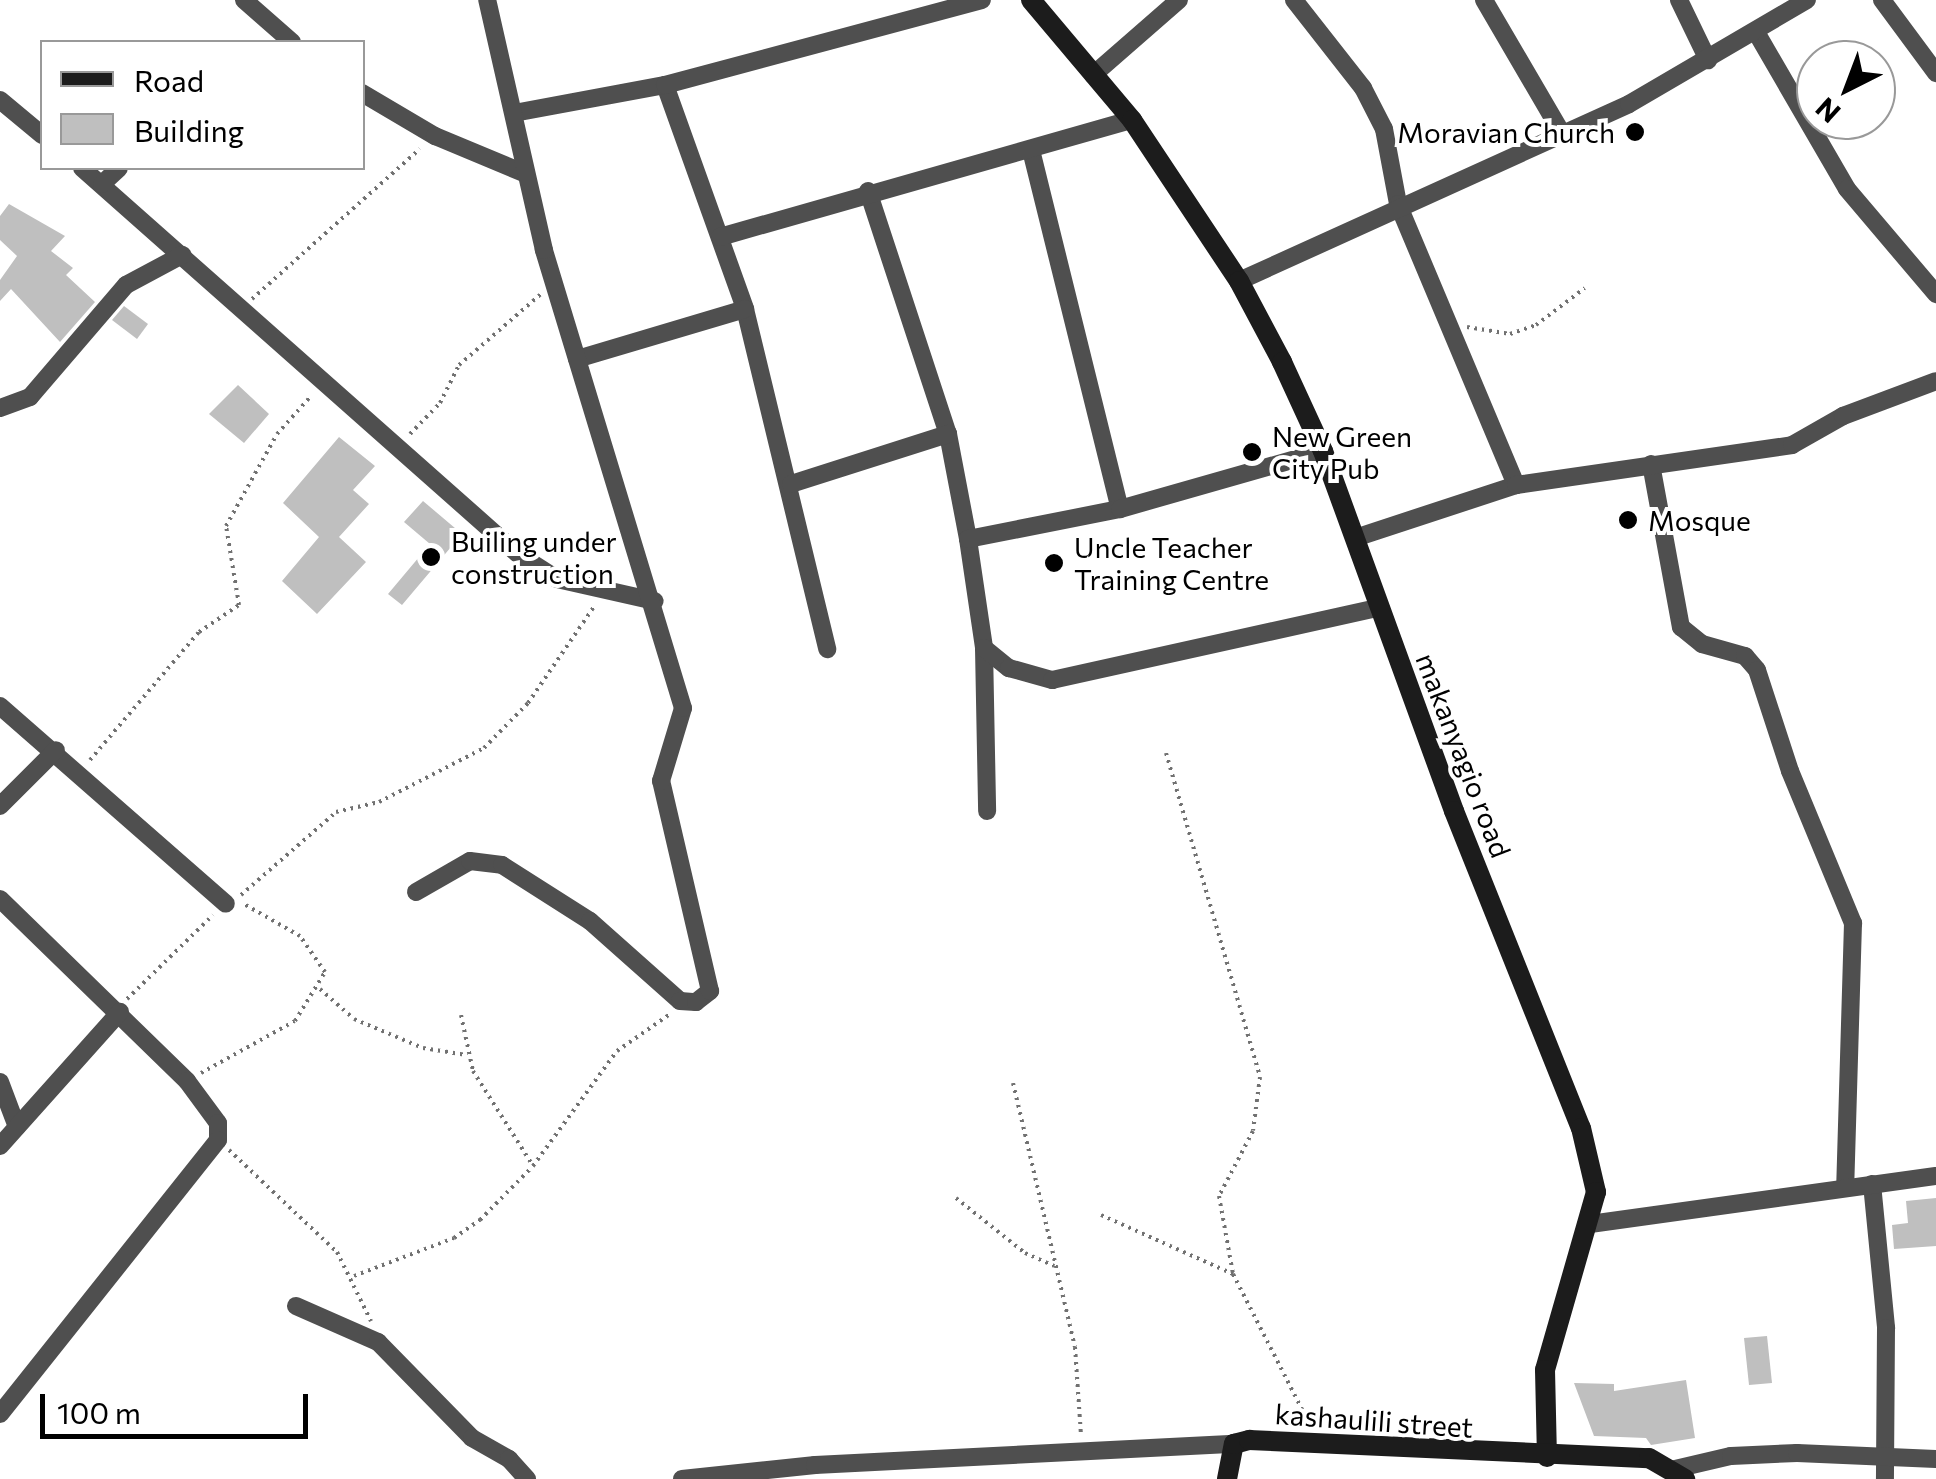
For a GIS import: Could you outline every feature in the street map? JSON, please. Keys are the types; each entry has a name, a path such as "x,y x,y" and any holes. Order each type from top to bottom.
{"street":[{"path":"244,0 287,40"},
{"path":"416,892 470,861 502,865 590,920 688,1004 706,997 711,983 660,781 683,708 655,601 553,283 524,173 487,0"},
{"path":"514,113 666,85 982,0"},
{"name":"makanyagio road","path":"1032,0 1132,120 1239,281 1323,451 1378,608 1580,1128 1596,1192 1590,1224 1545,1370 1547,1457"},
{"path":"1093,75 1180,0"},
{"path":"1294,0 1363,88 1384,129 1398,204 1516,485"},
{"path":"1484,0 1561,132"},
{"path":"1679,0 1708,60"},
{"path":"1239,281 1708,60 1808,0"},
{"path":"1882,0 1936,74"},
{"path":"1756,32 1848,189 1936,294"},
{"path":"666,85 745,309 792,484 827,649"},
{"path":"365,95 435,136 524,173"},
{"path":"0,100 40,133"},
{"path":"720,237 868,191 1132,120"},
{"path":"1031,150 1120,509"},
{"path":"84,170 518,554 557,579 655,601"},
{"path":"102,184 117,170"},
{"path":"868,191 948,434 984,648 987,811"},
{"path":"0,408 30,397 126,286 182,254"},
{"path":"577,359 745,309"},
{"path":"1355,538 1516,485 1792,446 1843,416 1936,380"},
{"path":"792,484 948,434"},
{"path":"968,539 1120,509 1323,451"},
{"path":"1652,464 1681,627 1702,644 1745,656 1757,670 1790,771 1853,923 1845,1188"},
{"path":"984,648 1010,668 1052,680 1378,608"},
{"path":"0,706 56,750 226,904"},
{"path":"0,806 56,750"},
{"path":"0,899 187,1081 218,1123 218,1140 0,1414"},
{"path":"0,1146 118,1011"},
{"path":"0,1082 17,1127"},
{"path":"1590,1224 1936,1176"},
{"path":"1872,1184 1886,1328 1885,1479"},
{"path":"296,1306 378,1342 472,1438 509,1459 527,1479"},
{"path":"682,1479 1081,1450 1234,1444 1226,1479"},
{"name":"kashaulili street","path":"1234,1444 1547,1457"},
{"path":"1547,1457 1649,1458 1680,1474 1731,1456 1886,1454 1936,1459"}],"path":[{"path":"241,308 435,136"},
{"path":"396,448 440,403 459,365 553,283"},
{"path":"1448,322 1510,334 1562,310 1585,288"},
{"path":"81,772 199,632 239,606 226,526 277,434 326,385"},
{"path":"187,1081 294,1022 319,988 325,972 318,953 274,918 235,900 336,812 379,802 484,748 528,703 602,592"},
{"path":"1166,753 1260,1077 1253,1131 1219,1196 1233,1274 1319,1445"},
{"path":"118,1011 226,904"},
{"path":"319,988 334,1008 354,1018 423,1048 466,1054"},
{"path":"354,1276 454,1238 480,1220 533,1166 617,1051 688,1004"},
{"path":"462,1014 466,1054 533,1166"},
{"path":"1013,1083 1076,1346 1081,1450"},
{"path":"218,1140 295,1208 354,1276 378,1342"},
{"path":"956,1198 1024,1253 1055,1267"},
{"path":"1101,1216 1233,1274"}],"building":[{"path":"9,204 65,236 51,251 73,268 66,275 95,302 60,342 11,289 0,301 0,280 17,256 0,240 0,216"},
{"path":"124,306 148,324 137,339 112,320"},
{"path":"238,385 269,414 244,443 209,414"},
{"path":"339,437 375,466 353,490 369,504 339,537 366,562 317,614 282,581 319,537 283,503"},
{"name":"Builing under construction","path":"423,501 462,534 402,605 388,594 430,544 404,522"},
{"path":"1936,1198 1936,1246 1894,1249 1892,1225 1908,1223 1906,1201"},
{"path":"1767,1336 1772,1383 1749,1385 1744,1338"},
{"path":"1686,1380 1695,1438 1651,1445 1646,1438 1594,1436 1574,1383 1614,1384 1614,1391"}],"place":[{"name":"Moravian Church","path":"1635,132"},
{"name":"New Green City Pub","path":"1252,452"},
{"name":"Mosque","path":"1628,520"},
{"name":"Builing under construction","path":"431,557"},
{"name":"Uncle Teacher Training Centre","path":"1054,563"}]}
